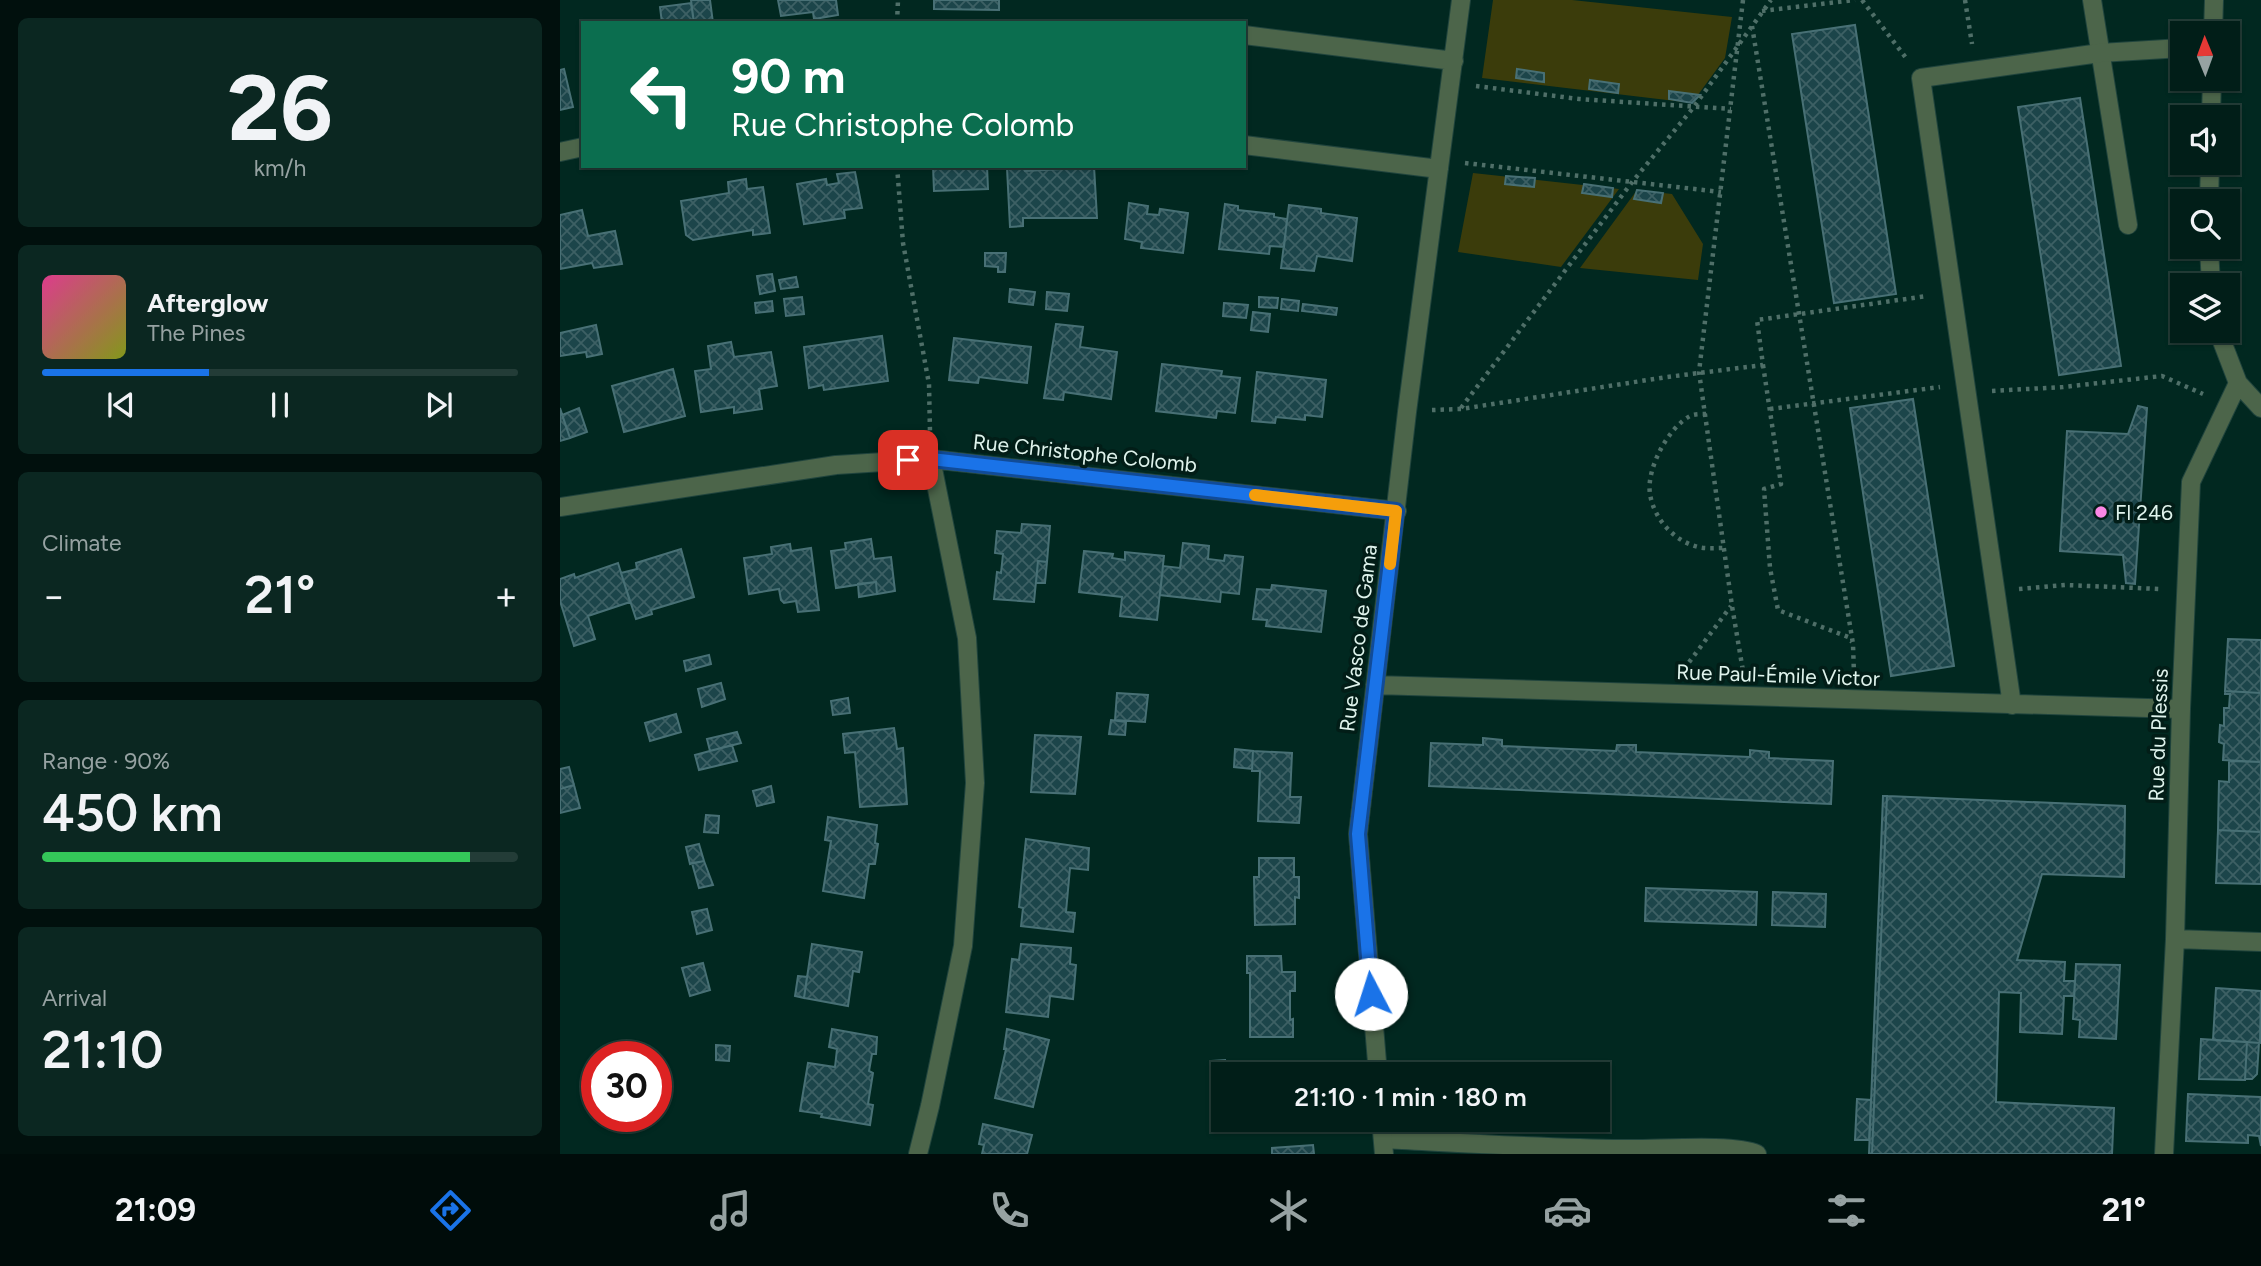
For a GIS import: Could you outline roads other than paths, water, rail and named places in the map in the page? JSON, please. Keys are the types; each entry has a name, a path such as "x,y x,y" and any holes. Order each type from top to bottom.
{"street":[{"name":"Rue Vasco de Gama","path":"1377,1062 1358,834 1407,412 1461,0"},
{"path":"2092,0 2128,225"},
{"path":"2213,21 2214,0"},
{"path":"1246,35 1454,61"},
{"path":"2012,705 1921,78 2100,52 2170,49"},
{"path":"1246,145 1439,164"},
{"path":"560,152 581,147"},
{"path":"2223,343 2238,383 2261,408"},
{"name":"Rue du Plessis","path":"2164,1154 2175,939 2180,709 2190,482 2238,383"},
{"path":"918,1154 963,946 975,783 967,638 931,459"},
{"name":"Rue Christophe Colomb","path":"560,508 836,465 931,459 1396,511"},
{"name":"Rue Paul-Émile Victor","path":"1375,685 2180,709"},
{"path":"2175,939 2261,942"},
{"path":"1383,1147 1725,1149 1752,1151 1757,1154"}],"place":[{"name":"Fl 246","path":"2101,512"}]}
